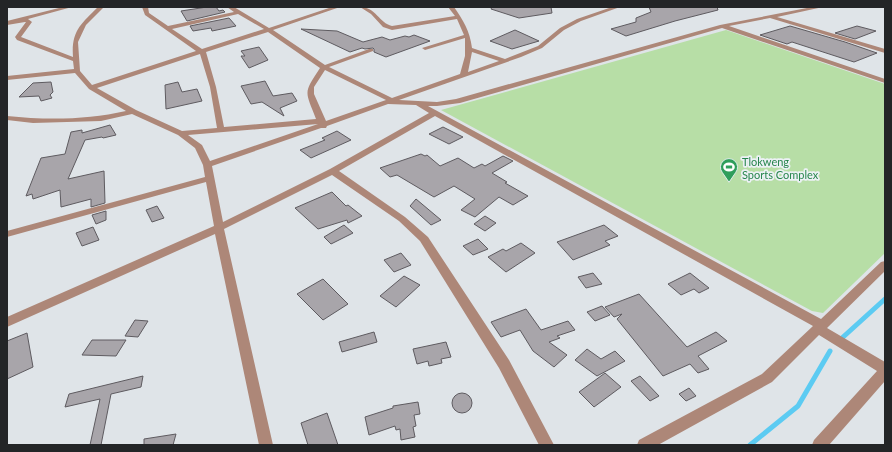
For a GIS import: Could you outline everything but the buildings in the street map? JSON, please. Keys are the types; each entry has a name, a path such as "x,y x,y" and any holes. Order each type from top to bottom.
{"street":[{"path":"7,23 69,7"},
{"path":"101,7 84,24 75,42 75,60 77,71 91,88 133,112 181,133 199,147 210,178 219,228 266,445"},
{"path":"145,7 146,14 203,52 213,87 221,130"},
{"path":"230,7 269,30 324,67 389,101 437,104 457,101 722,26 820,7"},
{"path":"91,88 337,7"},
{"path":"363,7 373,13 385,26 392,28 459,17"},
{"path":"451,7 459,17 468,36 470,49 463,76"},
{"path":"207,166 322,123 506,61 540,47 562,29 579,20 617,7"},
{"path":"168,28 239,12"},
{"path":"770,16 885,51"},
{"path":"19,20 27,20 29,24 18,37 19,39 75,60"},
{"path":"722,26 885,81"},
{"path":"425,48 468,36"},
{"path":"470,49 506,61"},
{"path":"322,123 310,94 311,88 324,67 371,50"},
{"path":"7,78 77,71"},
{"path":"417,103 820,327 885,371 819,445"},
{"path":"7,118 33,121 101,119 133,112"},
{"path":"7,322 219,228 333,171 434,113"},
{"path":"181,133 322,123"},
{"path":"333,171 402,219 424,239 504,364 547,445"},
{"path":"7,234 210,178"},
{"path":"644,445 767,378 885,265"}],"green space":[{"name":"Tlokweng Sports Complex","path":"726,30 885,84 885,253 823,313 812,311 441,110"}],"waterway":[{"path":"842,338 885,299"},
{"path":"750,445 798,406 830,351"}],"place":[{"name":"Tlokweng Sports Complex","path":"729,182"}]}
